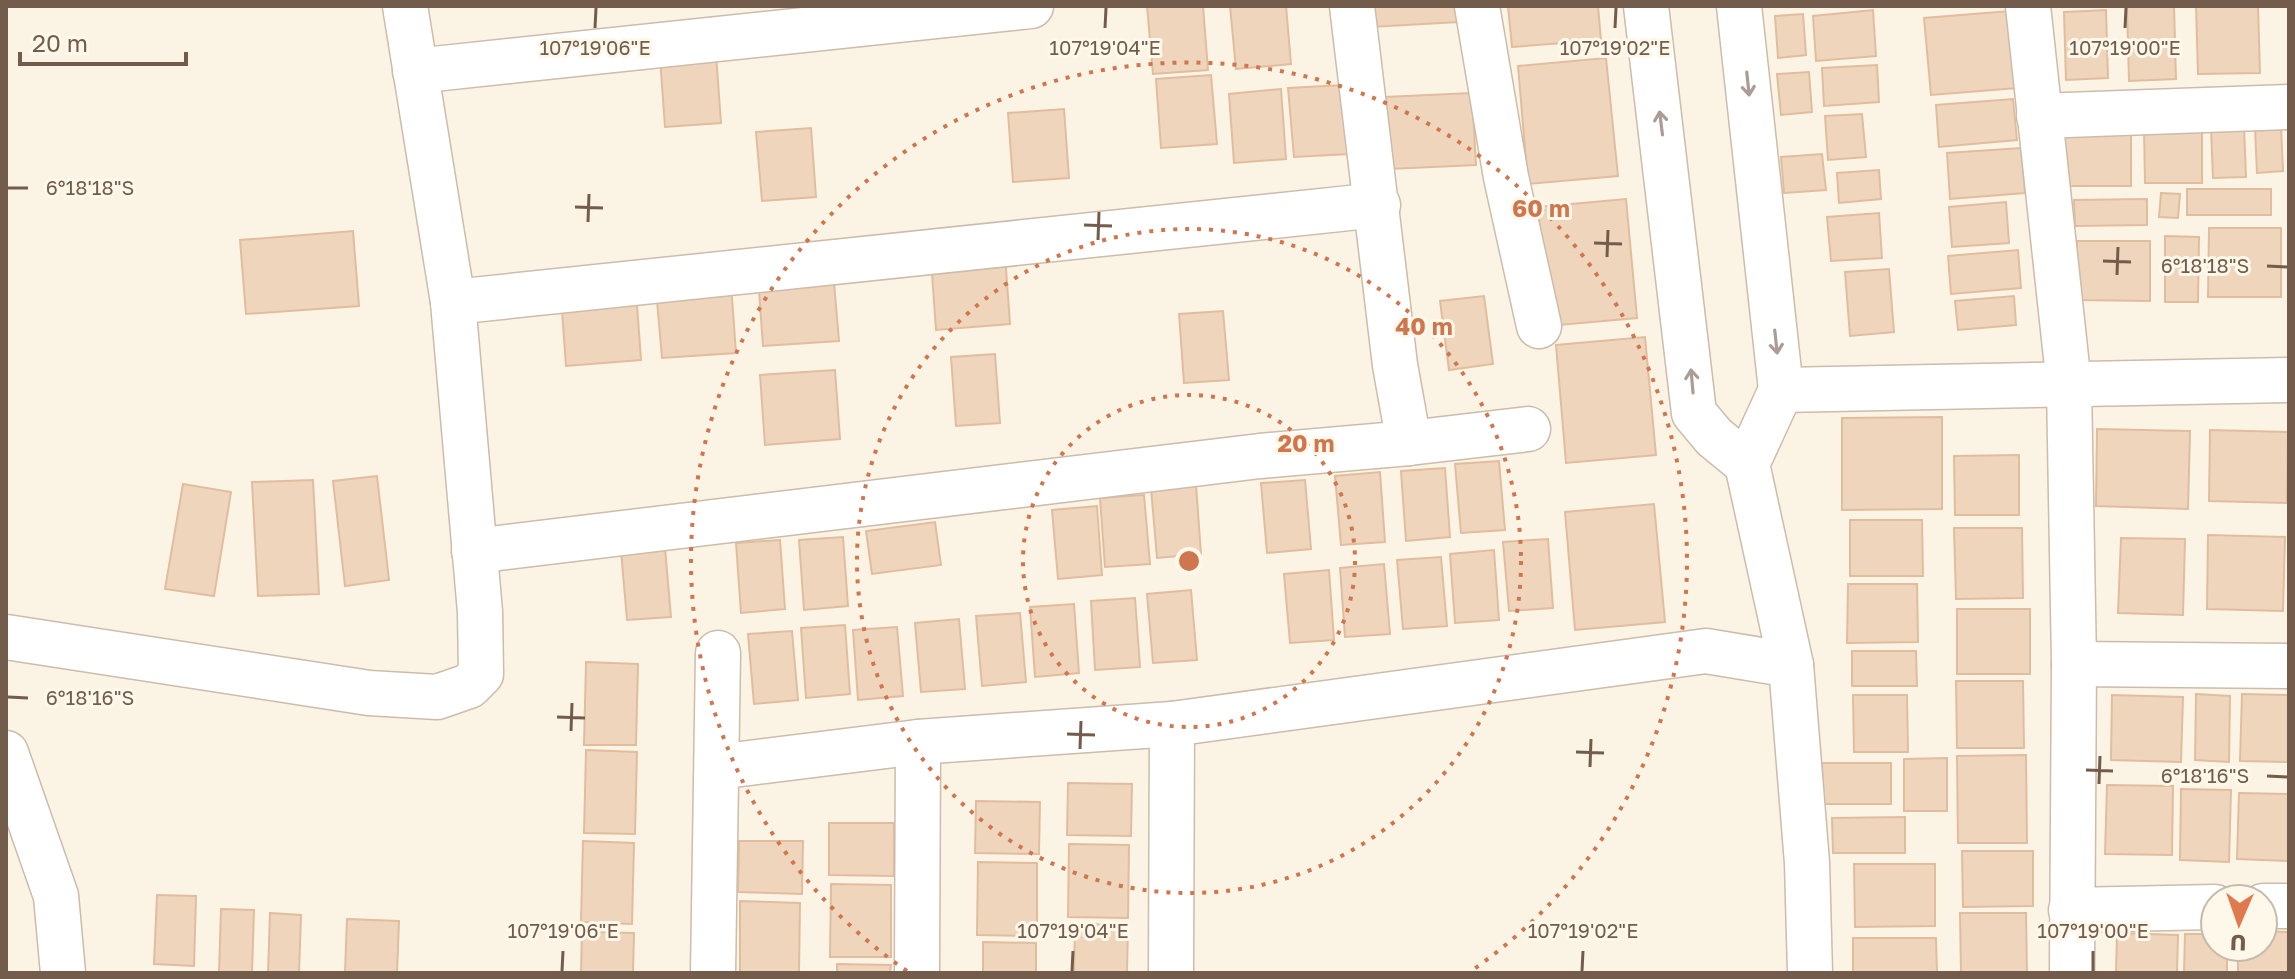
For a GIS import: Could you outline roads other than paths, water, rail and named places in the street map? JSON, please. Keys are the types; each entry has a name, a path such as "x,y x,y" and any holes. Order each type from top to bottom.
{"street":[{"path":"6,637 369,693 437,697 469,686 481,674 453,302 405,6"},
{"path":"415,71 1031,6"},
{"path":"1352,6 1395,365 1409,443"},
{"path":"1477,6 1506,177 1539,326"},
{"path":"1646,6 1694,413 1714,437 1747,464"},
{"path":"1739,6 1781,390 1747,464 1791,665 1807,863 1810,973"},
{"path":"2028,6 2069,385 2074,664 2072,973"},
{"path":"2039,116 2289,107"},
{"path":"453,302 1378,205"},
{"path":"1781,390 2289,380"},
{"path":"474,551 1244,458 1528,429"},
{"path":"717,767 918,742 1172,724 1706,651 1791,665"},
{"path":"713,973 718,653"},
{"path":"2074,664 2289,666"},
{"path":"1171,973 1172,724"},
{"path":"917,973 918,742"},
{"path":"7,760 56,896 63,973"},
{"path":"2071,910 2199,907"}]}
